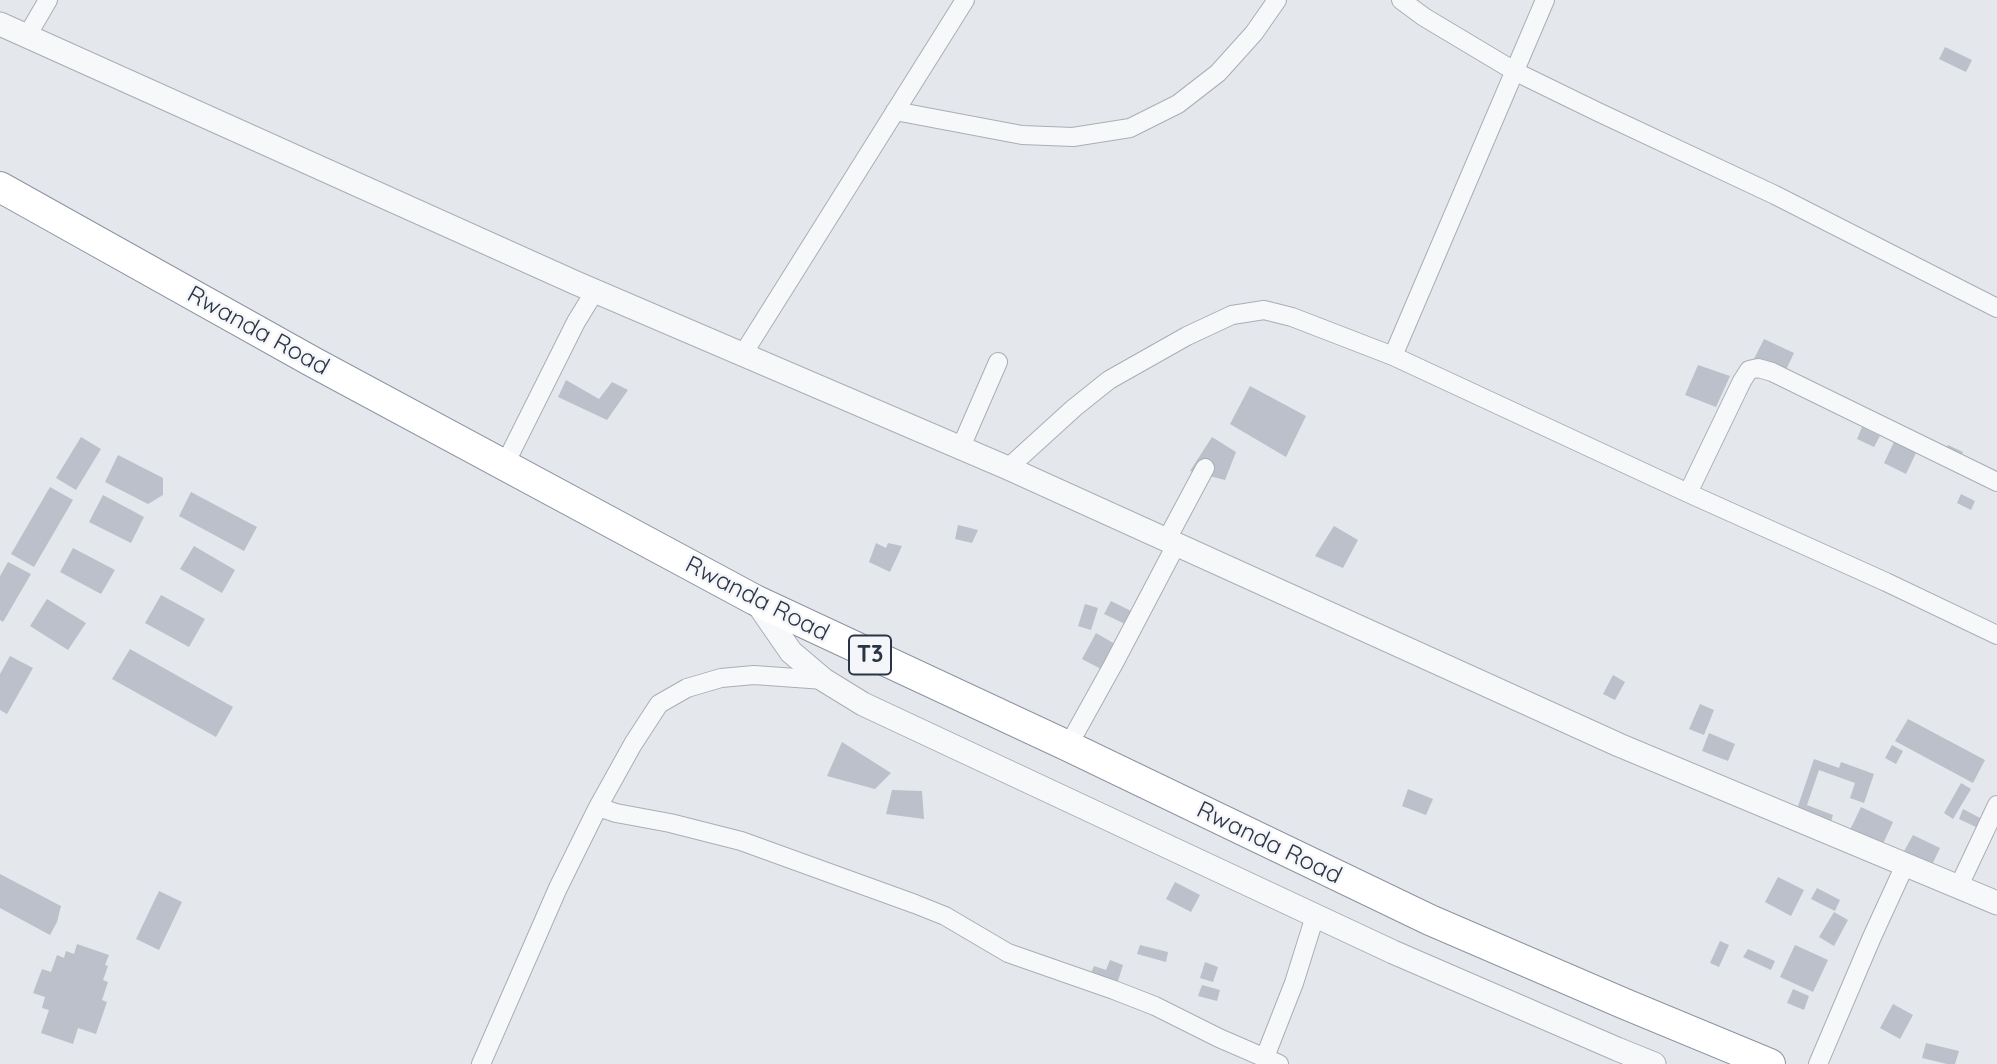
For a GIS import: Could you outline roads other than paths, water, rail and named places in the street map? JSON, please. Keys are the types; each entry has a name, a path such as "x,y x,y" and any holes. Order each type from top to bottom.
{"highway":[{"name":"Rwanda Road","path":"0,187 313,362 755,600 1068,746 1430,920 1770,1064"}],"street":[{"path":"27,36 48,0"},
{"path":"743,354 965,0"},
{"path":"895,111 1022,135 1073,137 1130,128 1178,104 1218,73 1254,33 1277,0"},
{"path":"1401,0 1424,17 1516,72 1775,195 1997,308"},
{"path":"1393,356 1545,0"},
{"path":"0,24 595,291 961,447 1619,745 1997,903"},
{"path":"505,464 576,322 595,291"},
{"path":"1008,468 1109,380 1187,336 1232,315 1264,310 1292,317 1393,356 1997,635"},
{"path":"961,447 998,362"},
{"path":"1688,493 1742,381 1749,370 1758,368 1784,378 1997,482"},
{"path":"1068,746 1113,665 1205,468"},
{"path":"755,600 791,652 824,680 863,704 1393,952 1654,1064"},
{"path":"481,1064 558,888 598,807 659,704 687,688 721,678 754,675 824,680"},
{"path":"1958,888 1997,805"},
{"path":"598,807 741,841 902,899 945,916 1008,953 1114,990 1272,1061 1315,916"},
{"path":"1818,1064 1905,865"}]}
